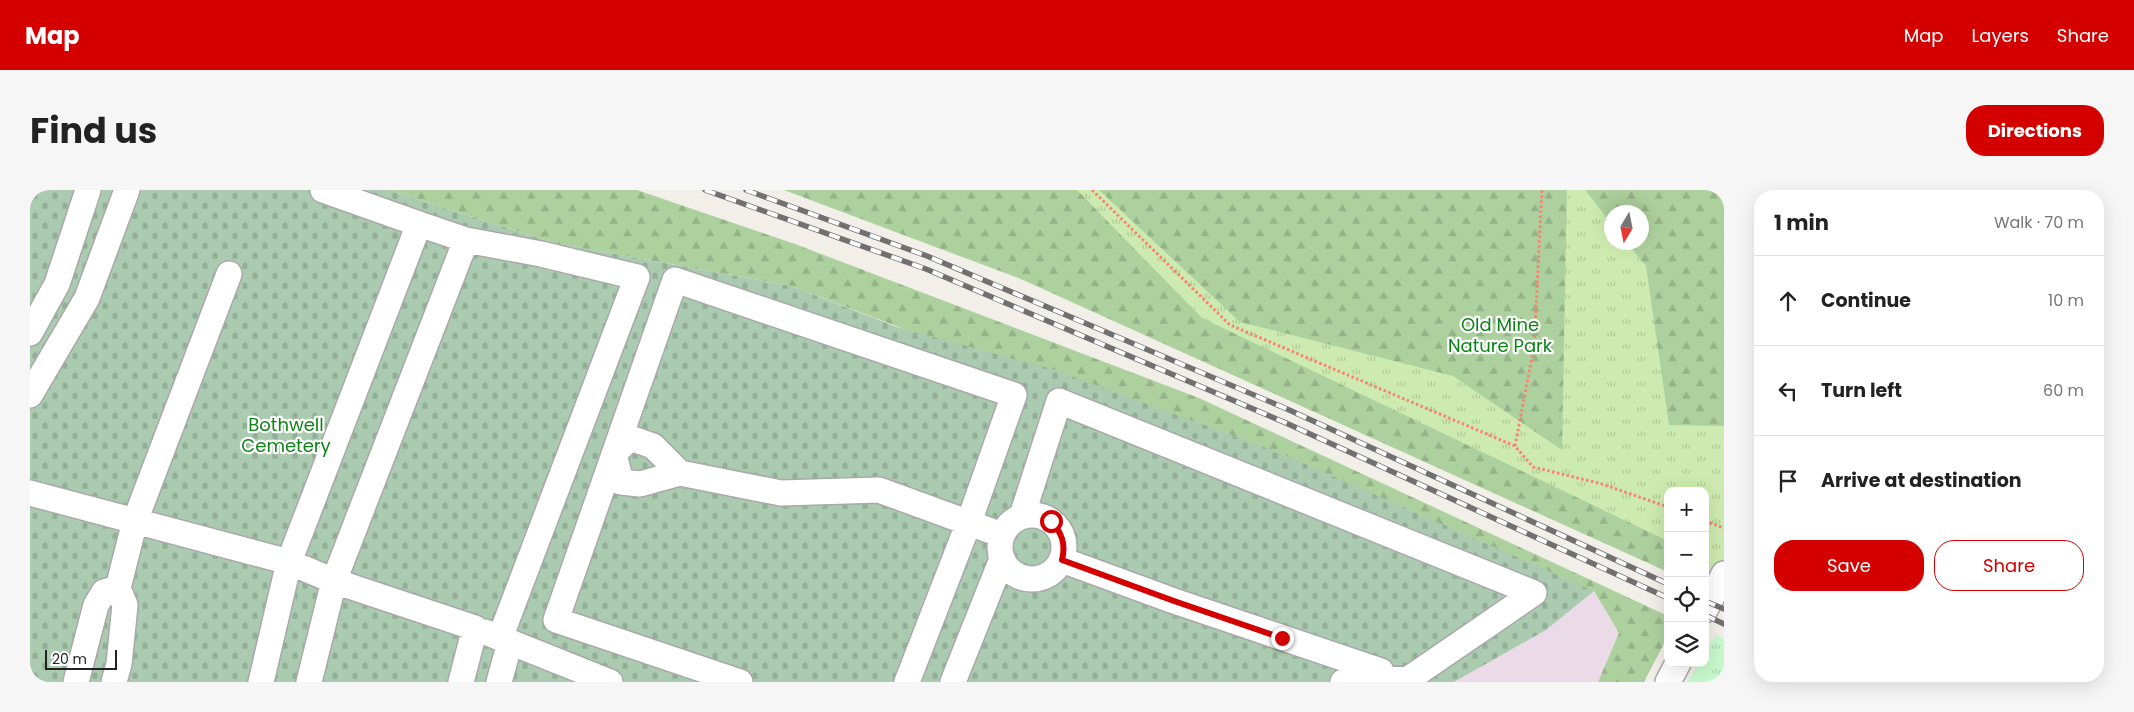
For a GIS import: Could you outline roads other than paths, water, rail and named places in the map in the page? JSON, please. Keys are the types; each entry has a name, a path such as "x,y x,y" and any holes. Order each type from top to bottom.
{"lane":[{"path":"30,333 57,284 88,190"},
{"path":"30,396 87,298 126,190"},
{"path":"323,190 466,240 541,254 638,277 657,276 675,280 1014,395 969,522 907,682"},
{"path":"261,682 288,562 419,224"},
{"path":"308,682 334,581 466,240"},
{"path":"114,682 119,664 125,605 118,588 135,521 229,274"},
{"path":"499,682 505,640 577,437 638,277"},
{"path":"675,280 556,620 740,682"},
{"path":"1022,516 1059,401 1534,593 1407,680 1357,676 1343,682"},
{"path":"577,437 614,454"},
{"path":"614,454 630,438 653,446 680,473"},
{"path":"614,454 621,482 640,484 680,473 781,493 879,490 1002,535"},
{"path":"30,493 288,562 334,581 475,628 610,682"},
{"path":"1033,514 1044,517 1058,529 1063,539 1064,550 1062,560 1046,576 1032,579 1021,577 1008,568 1002,559 1000,548 1002,535 1008,525 1022,516 1033,514"},
{"path":"953,682 1002,559"},
{"path":"1062,560 1174,601 1407,680"},
{"path":"1709,602 1724,574"},
{"path":"76,682 96,605 104,592 118,588"},
{"path":"461,682 475,628"},
{"path":"1668,682 1676,667"}],"railway":[{"path":"705,190 926,269 1286,423 1664,596"},
{"path":"746,190 927,256 1287,409 1664,582"},
{"path":"1709,603 1724,609"},
{"path":"1709,617 1724,624"}],"park label":[{"name":"Old Mine Nature Park","path":"1500,335"},
{"name":"Bothwell Cemetery","path":"286,435"}]}
